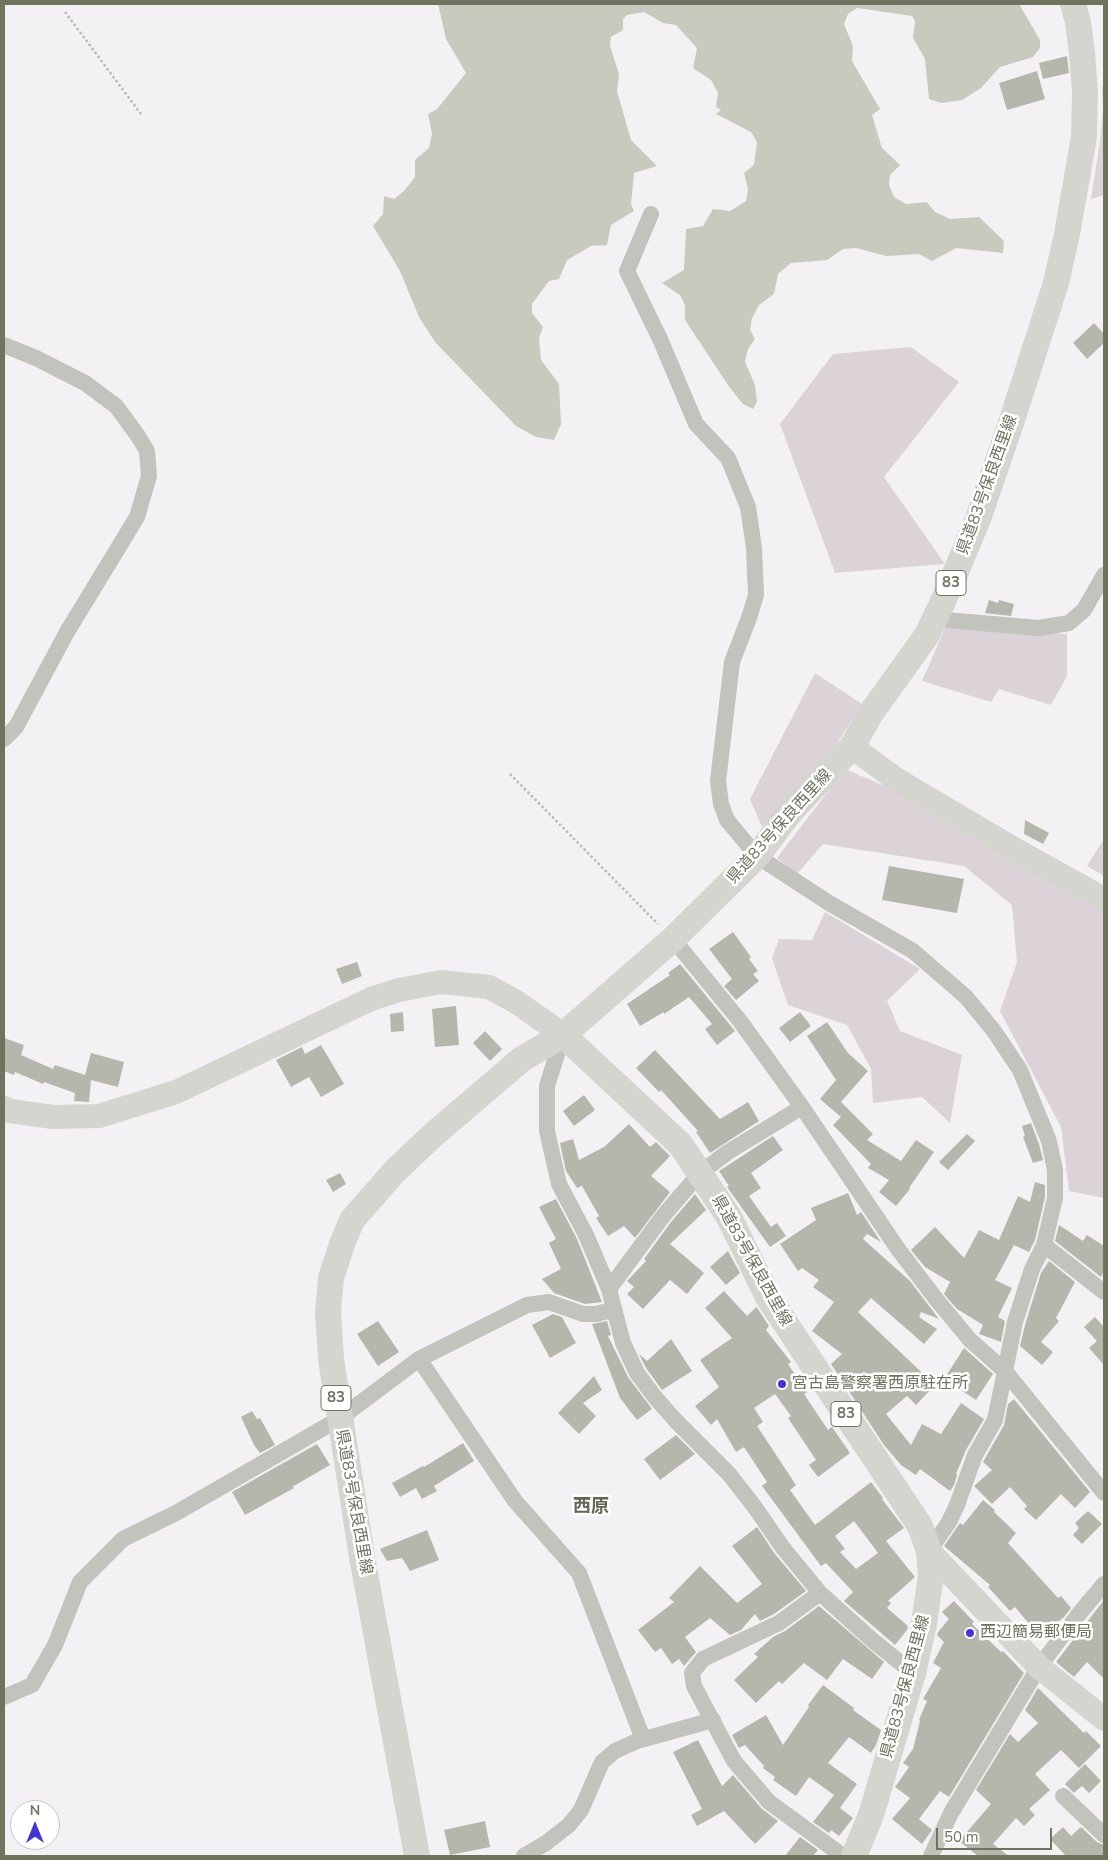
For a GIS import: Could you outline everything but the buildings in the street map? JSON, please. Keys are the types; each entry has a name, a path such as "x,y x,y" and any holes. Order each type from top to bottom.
{"main road":[{"name":"県道83号保良西里線","path":"417,1856 339,1419 331,1359 328,1313 331,1278 352,1220 395,1171 433,1135 522,1059 563,1035 673,939 757,856 791,811 852,747 871,713 926,635 978,519 1056,283 1067,234 1084,136 1085,92 1082,53 1078,22 1073,4"},
{"name":"県道83号保良西里線","path":"563,1035 680,1144 729,1217 768,1297 920,1526 929,1551 931,1575 926,1614 913,1672 871,1815 854,1856"}],"street":[{"path":"650,214 627,271 660,339 696,424 728,458 748,507 754,548 756,594 732,662 718,781 721,804 727,820 757,856 829,903 913,951 966,997 994,1032 1020,1070 1049,1141 1055,1170 1055,1198 1044,1245 1032,1270 1015,1322 995,1420 975,1455 957,1505 929,1551 1039,1667 1104,1720"},
{"path":"4,345 36,358 85,383 116,406 147,450 149,476 136,517 67,632 16,727 4,739"},
{"path":"934,619 1039,628 1069,622 1084,610 1104,574"},
{"path":"852,747 894,778 1014,849 1104,899"},
{"path":"673,939 740,1021 898,1249 936,1299 970,1340 1005,1371 1104,1493"},
{"path":"4,1108 10,1111 53,1118 99,1116 176,1092 371,999 399,990 441,982 489,987 518,1003 563,1035 547,1086 547,1131 559,1184 586,1235 609,1289 623,1343 637,1373 676,1421 729,1474 783,1548 820,1593 870,1639 913,1672"},
{"path":"609,1289 663,1216 700,1173 728,1152 802,1108"},
{"path":"1044,1245 1104,1292"},
{"path":"4,1697 32,1685 56,1645 80,1582 123,1538 176,1513 339,1419 419,1359 527,1305 549,1302 583,1314 597,1314 614,1309"},
{"path":"419,1359 515,1501 579,1573 643,1739"},
{"path":"938,1853 951,1813 1039,1667 1104,1584"},
{"path":"820,1593 779,1623 703,1659 692,1672 694,1686 734,1761 769,1802 843,1856"},
{"path":"524,1856 546,1843 569,1825 581,1810 602,1762 615,1751 643,1739 713,1720"},
{"path":"1063,1796 1104,1835"}],"path":[{"path":"65,12 140,114"},
{"path":"510,774 673,939"}],"shaded area":[{"path":"438,4 1019,4 1040,40 1040,48 1033,57 1000,67 981,88 962,100 941,103 929,99 925,59 913,38 915,21 912,16 857,8 848,14 844,24 853,46 852,61 880,109 872,115 882,148 900,165 890,175 889,185 894,197 906,204 927,202 935,212 950,219 979,217 1004,241 1003,253 956,248 932,261 919,254 886,256 856,248 843,249 827,260 791,263 778,274 774,294 759,305 752,318 750,330 755,339 748,349 745,362 755,385 757,402 753,409 743,404 730,388 685,320 685,305 680,295 662,283 684,270 686,229 703,226 713,209 730,211 746,201 748,189 744,173 754,165 757,142 751,132 716,114 721,110 716,107 718,93 711,80 693,68 697,48 676,25 663,23 644,12 627,15 623,19 623,30 611,37 610,46 619,74 617,91 631,140 657,166 634,173 631,204 634,211 611,225 607,245 591,246 567,260 559,279 549,281 532,304 532,313 543,327 539,338 541,360 559,384 561,424 554,440 536,437 516,426 435,342 419,317 400,271 373,226 383,214 384,196 394,199 404,191 415,177 415,160 429,148 432,134 428,114 437,109 466,73 446,39"},
{"path":"1104,86 1104,195 1091,199 1100,142 1103,108 1102,87"},
{"path":"911,347 959,382 884,477 945,564 835,573 780,424 833,354"},
{"path":"946,626 1067,634 1067,676 1051,705 999,689 991,702 922,681"},
{"path":"815,673 862,704 830,755 762,827 750,799"},
{"path":"845,769 920,801 1104,906 1104,1198 1069,1191 1061,1127 1000,1011 1017,962 1012,905 964,866 823,844 797,874 777,858"},
{"path":"1104,839 1104,876 1087,866"},
{"path":"825,912 920,969 887,1001 900,1031 962,1055 950,1123 922,1097 873,1103 871,1069 847,1025 788,1005 772,958 779,939 812,940"}],"place":[{"name":"宮古島警察署西原駐在所","path":"782,1384"},
{"name":"西辺簡易郵便局","path":"970,1633"}],"district":[{"name":"西原","path":"591,1508"}]}
